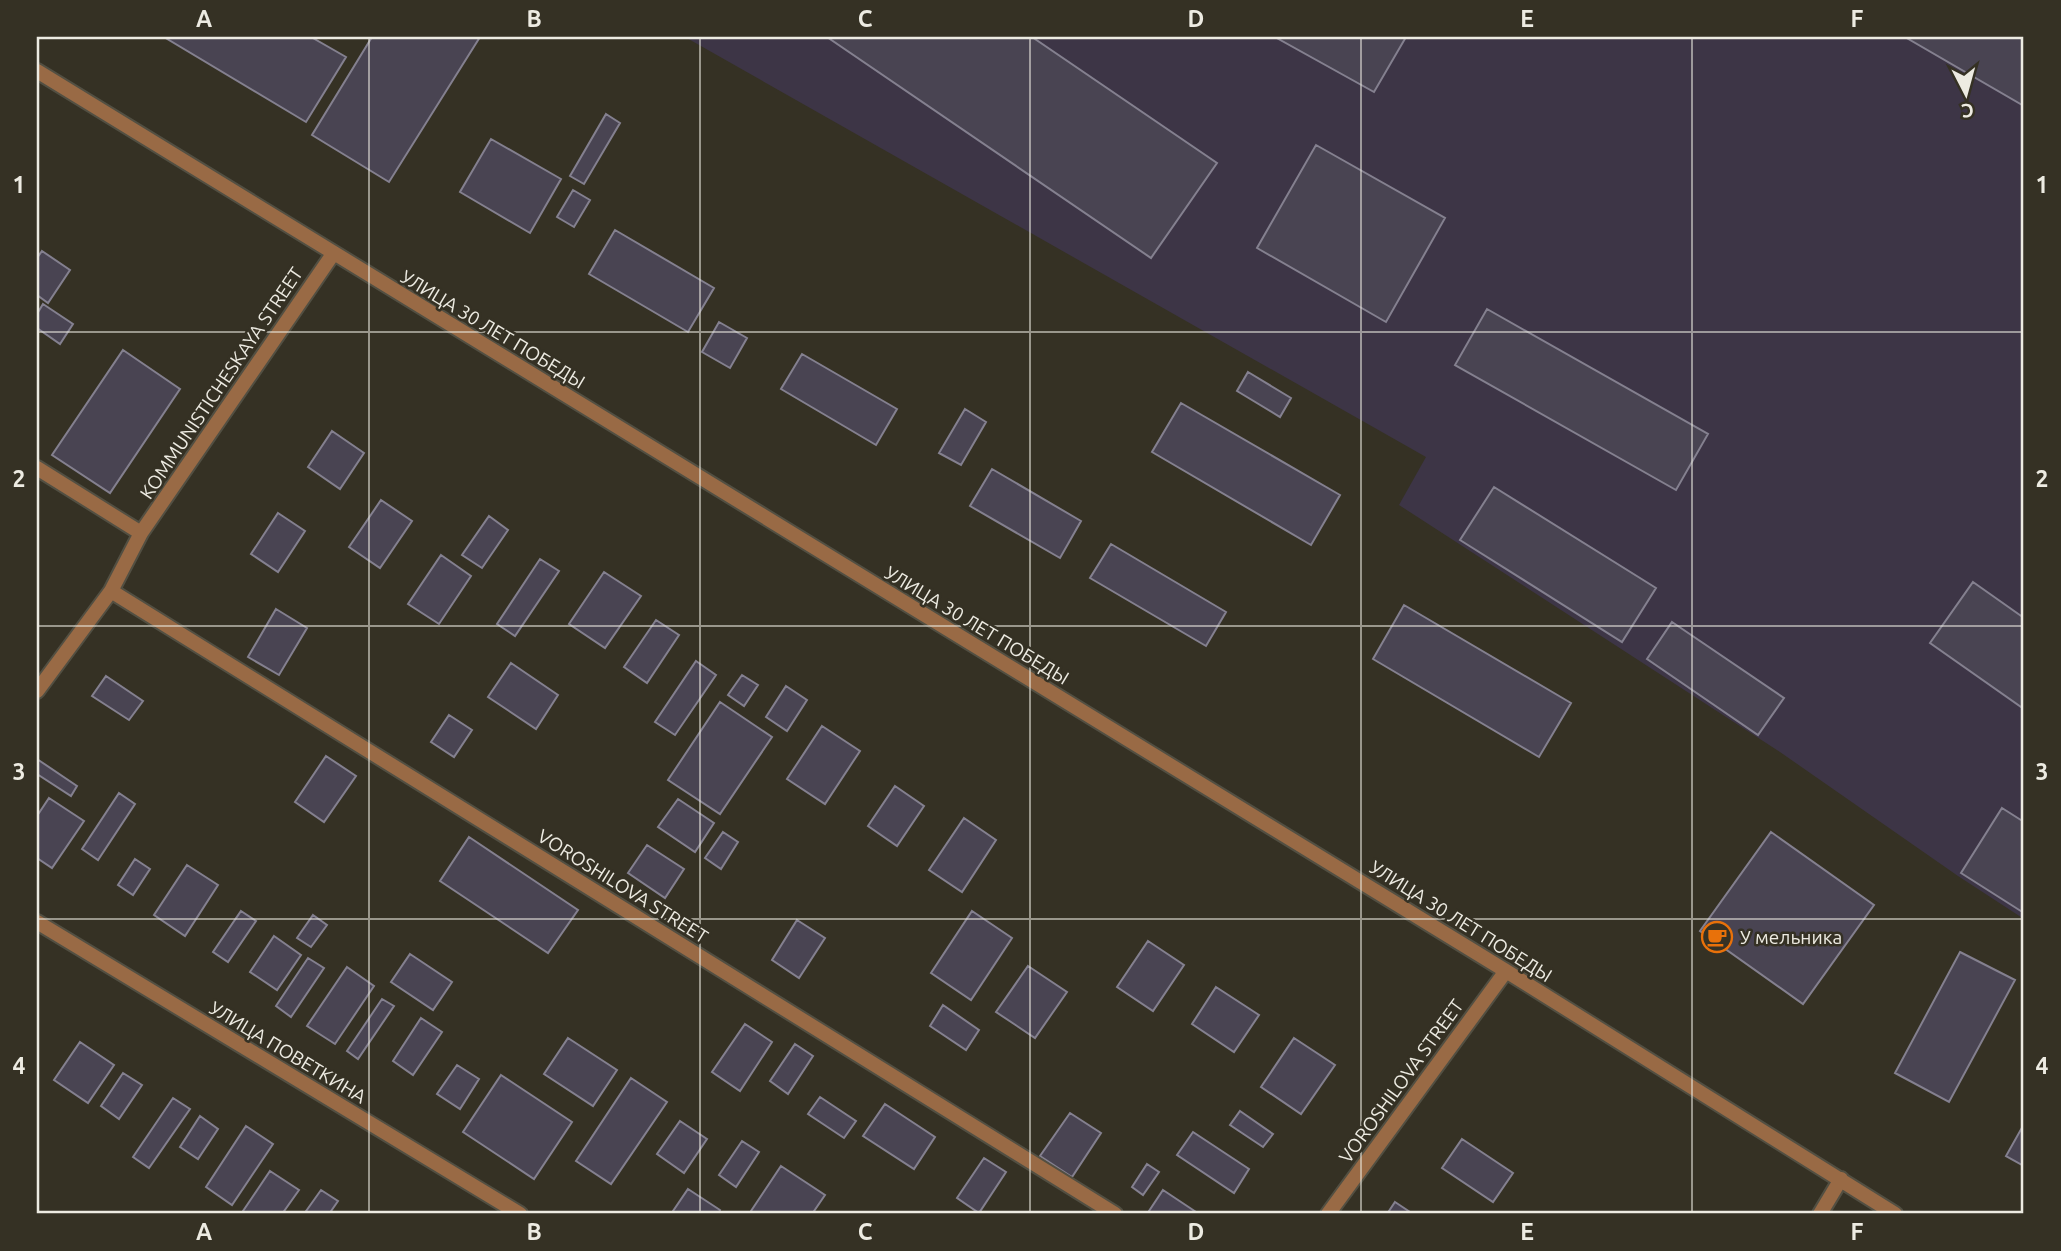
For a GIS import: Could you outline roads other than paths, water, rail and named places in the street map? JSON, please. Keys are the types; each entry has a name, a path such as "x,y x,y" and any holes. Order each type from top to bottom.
{"street":[{"name":"УЛИЦА 30 ЛЕТ ПОБЕДЫ","path":"37,71 1506,971 1895,1214"},
{"name":"KOMMUNISTICHESKAYA STREET","path":"37,691 111,591 141,533 333,254"},
{"path":"37,468 141,533"},
{"name":"VOROSHILOVA STREET","path":"111,591 1115,1214"},
{"name":"УЛИЦА ПОВЕТКИНА","path":"37,922 520,1214"},
{"name":"VOROSHILOVA STREET","path":"1328,1214 1506,971"},
{"path":"1820,1214 1841,1179"}],"place":[{"name":"У мельника","path":"1717,937"}]}
